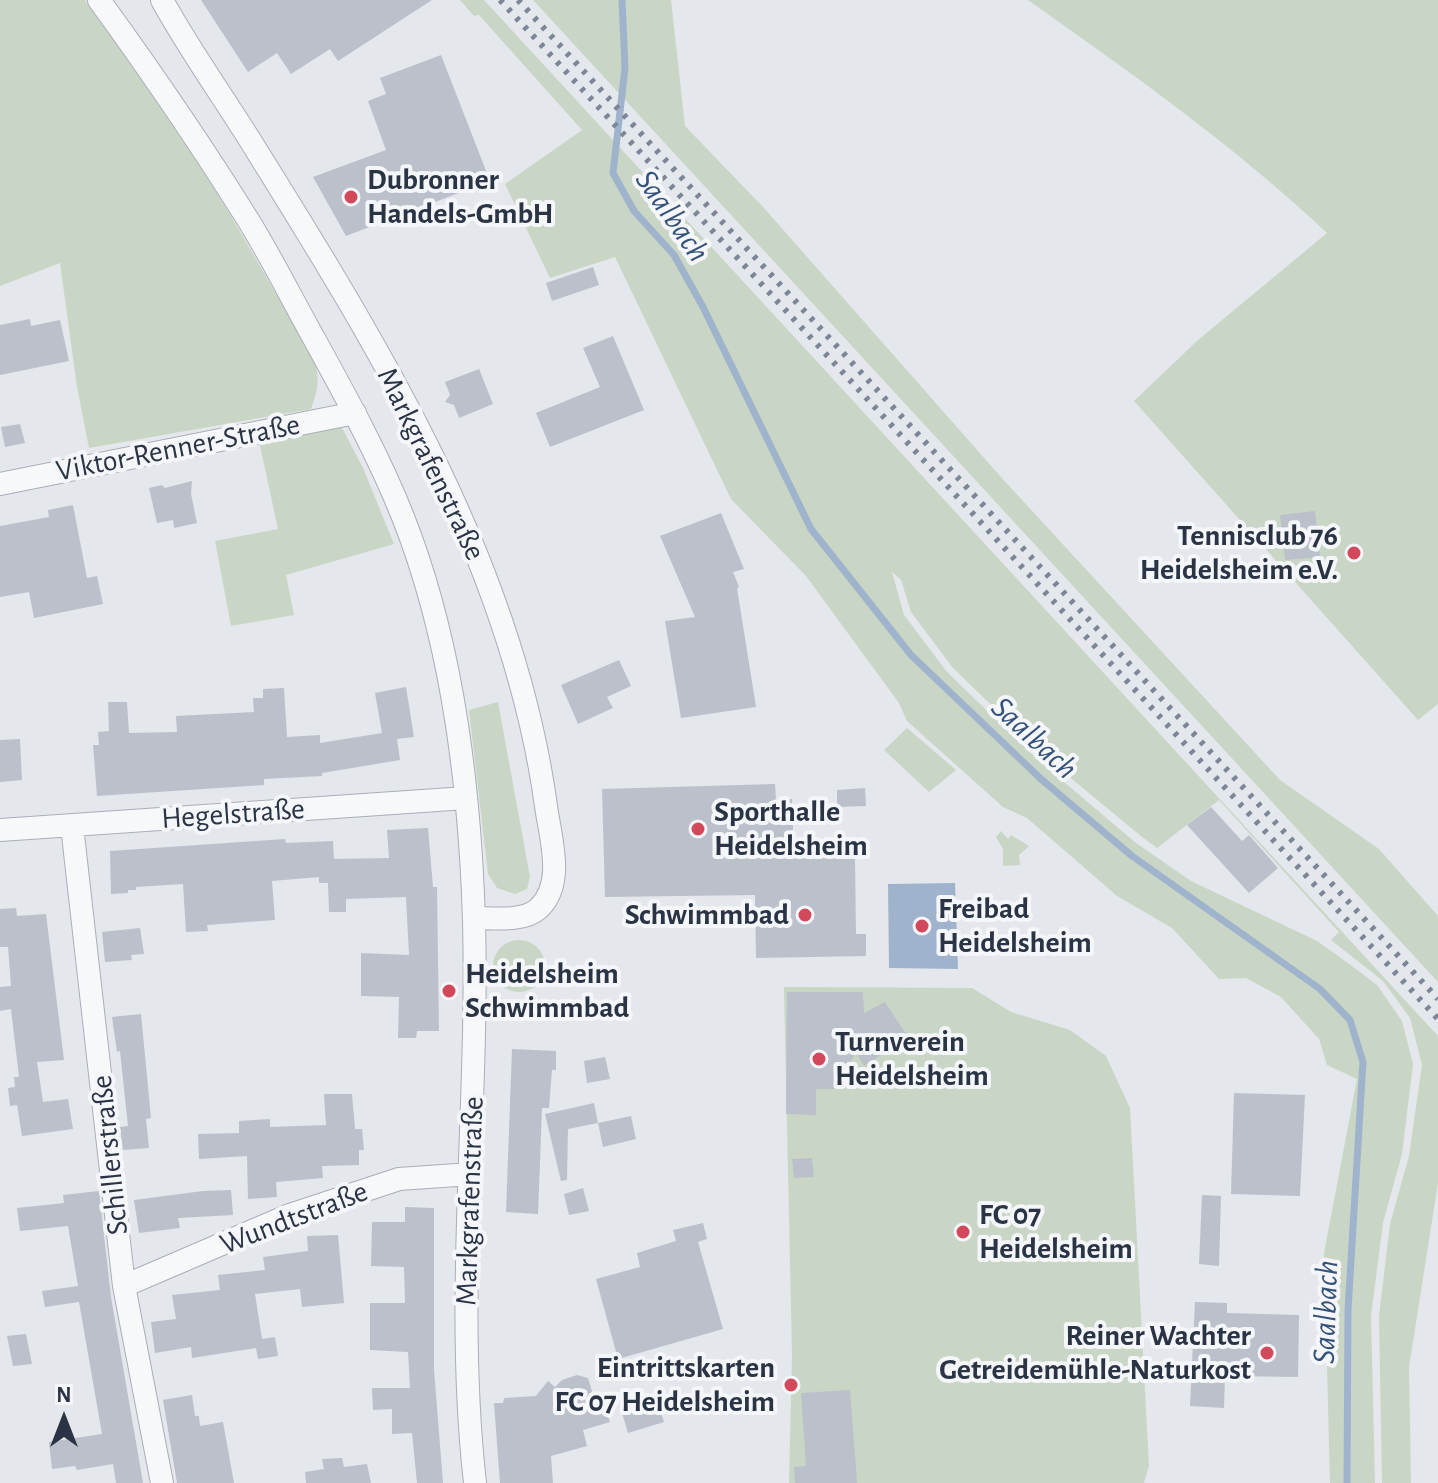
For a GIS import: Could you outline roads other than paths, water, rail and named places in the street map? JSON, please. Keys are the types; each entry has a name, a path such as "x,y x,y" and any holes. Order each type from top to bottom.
{"street":[{"name":"Markgrafenstraße","path":"99,0 173,105 252,227 355,413 404,518 438,629 451,691 466,798 474,918 466,1313 468,1419 475,1483"},
{"name":"Markgrafenstraße","path":"162,0 340,286 455,501 493,596 513,655 529,721 543,783 555,870 553,886 536,911 522,917 474,918"},
{"name":"Viktor-Renner-Straße","path":"0,484 355,413"},
{"name":"Hegelstraße","path":"0,830 466,798"},
{"name":"Schillerstraße","path":"72,826 124,1286 162,1483"},
{"name":"Wundtstraße","path":"124,1286 287,1216 399,1179 471,1174"}],"water":[{"name":"Freibad Heidelsheim","path":"955,883 958,969 889,968 888,884"}],"waterway":[{"name":"Saalbach","path":"622,0 625,68 613,173 634,211 674,255 703,307 811,529 911,655 1041,779 1132,856 1320,989 1350,1020 1363,1062 1348,1310 1347,1483"}],"railway":[{"path":"500,0 1438,1019"},
{"path":"518,0 1438,999"}],"place":[{"name":"Dubronner Handels-GmbH","path":"351,197"},
{"name":"Tennisclub 76 Heidelsheim e.V.","path":"1354,553"},
{"name":"Sporthalle Heidelsheim","path":"698,829"},
{"name":"Schwimmbad","path":"805,915"},
{"name":"Freibad Heidelsheim","path":"922,926"},
{"name":"Heidelsheim Schwimmbad","path":"449,991"},
{"name":"Turnverein Heidelsheim","path":"819,1059"},
{"name":"FC 07 Heidelsheim","path":"963,1232"},
{"name":"Reiner Wachter Getreidemühle-Naturkost","path":"1267,1353"},
{"name":"Eintrittskarten FC 07 Heidelsheim","path":"791,1385"}]}
